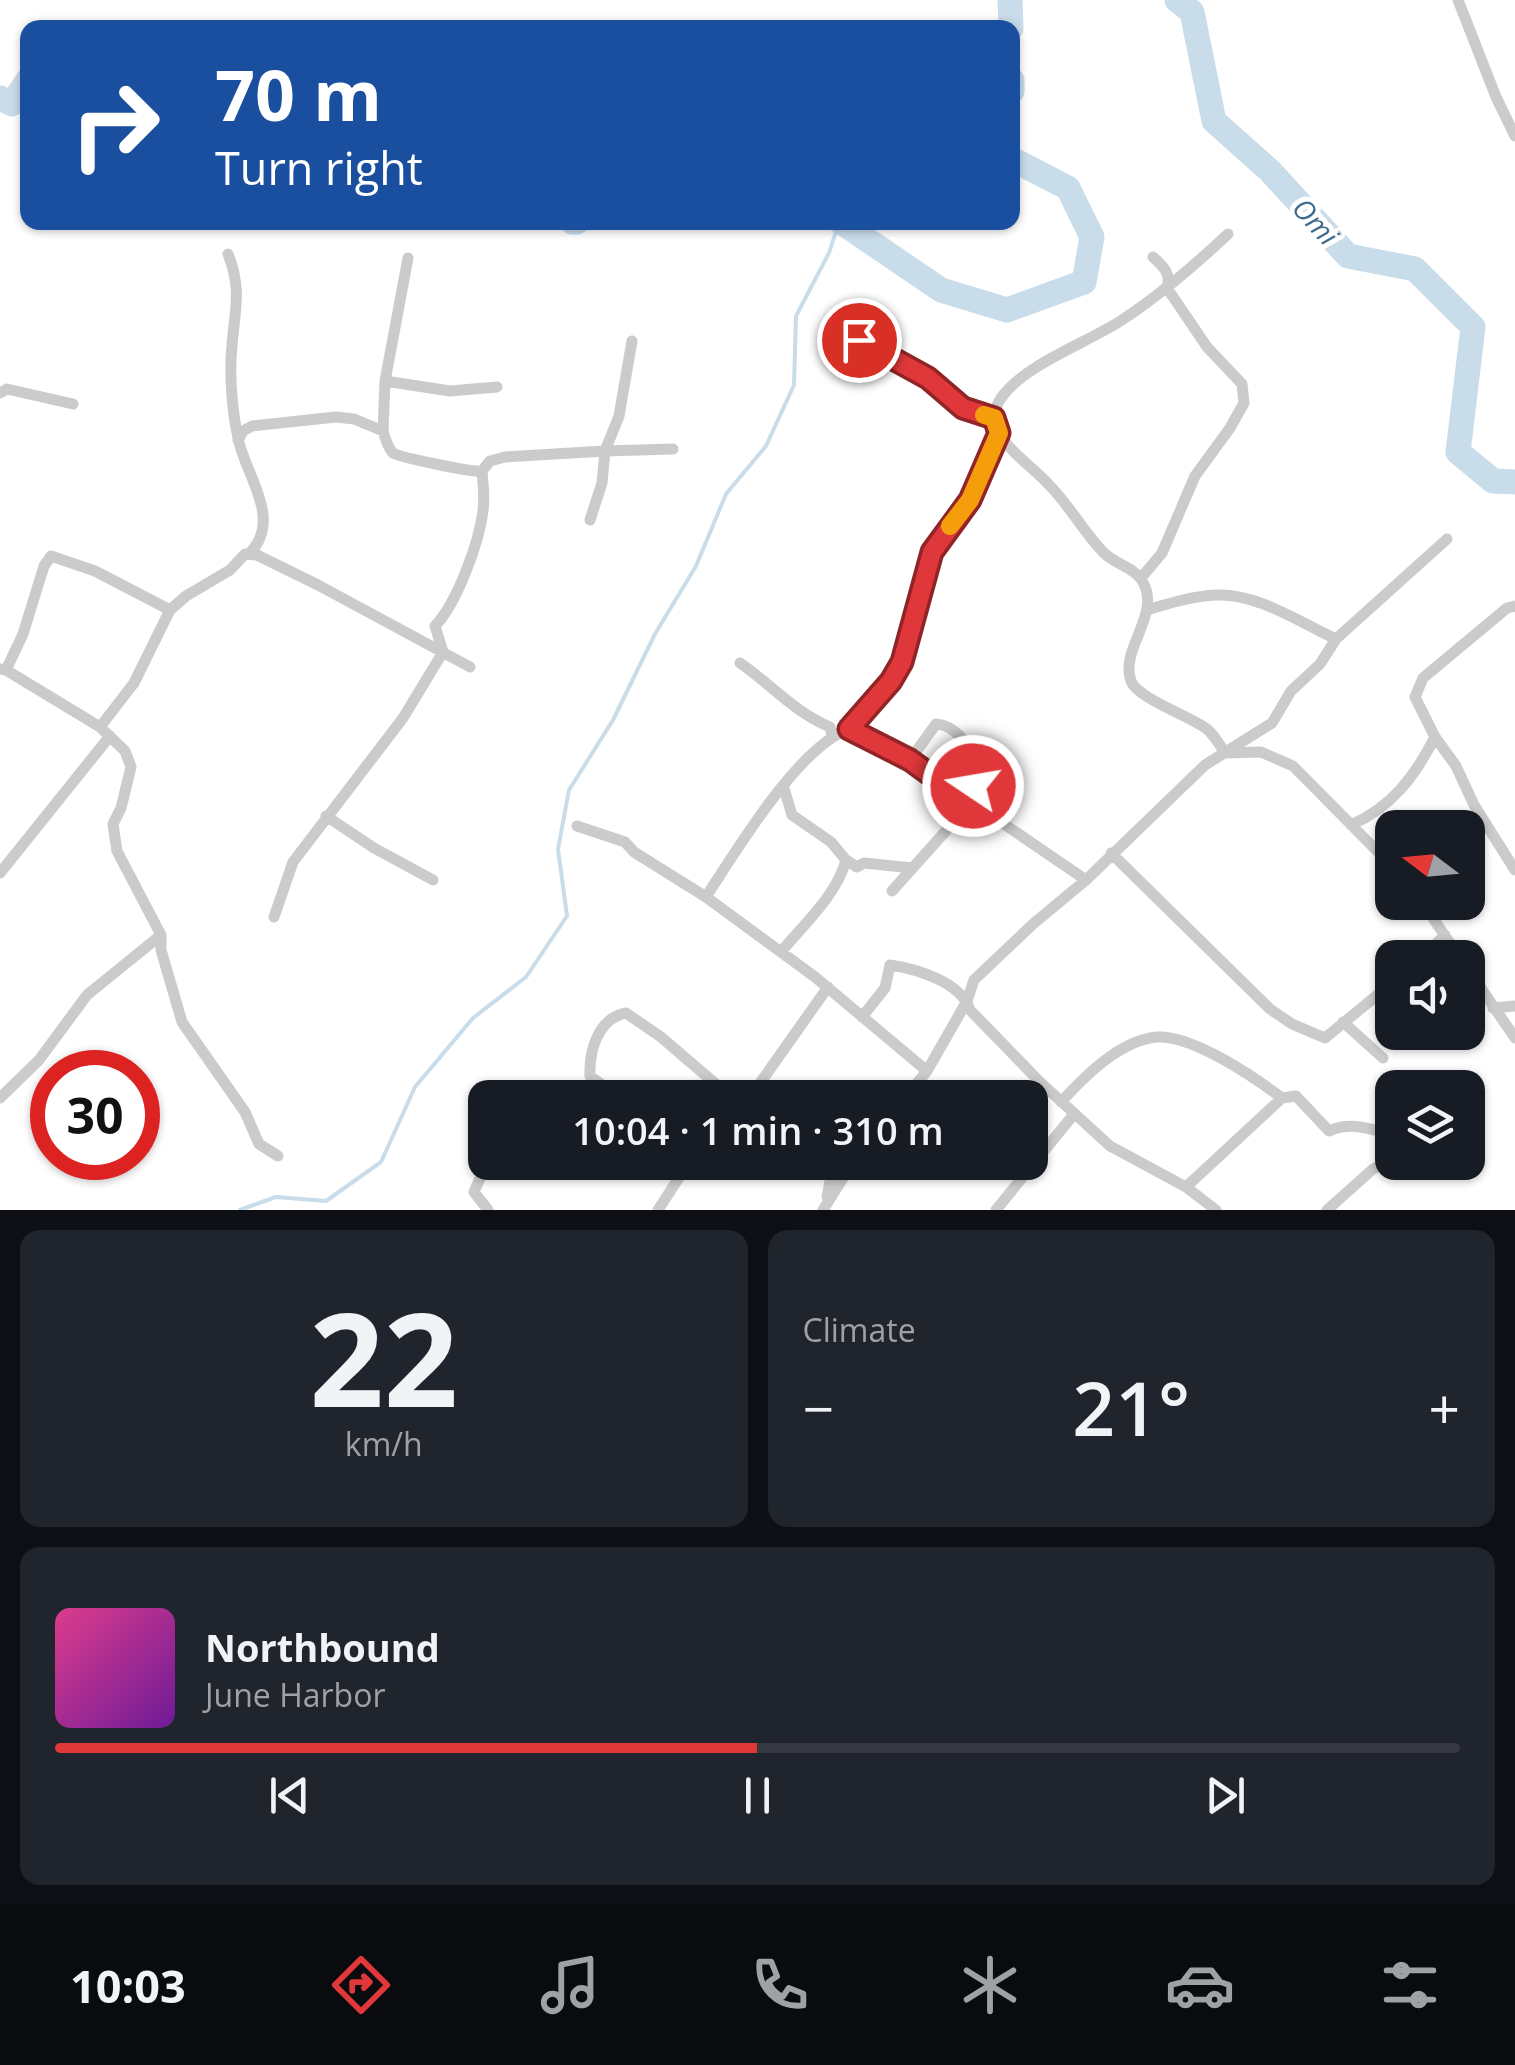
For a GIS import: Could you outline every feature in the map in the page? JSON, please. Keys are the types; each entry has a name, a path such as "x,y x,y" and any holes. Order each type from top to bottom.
{"street":[{"path":"1458,0 1515,136"},
{"path":"1225,753 1210,732 1179,711 1138,692 1131,684 1128,664 1147,610 1141,578 1106,555 1051,486 999,433 994,418 998,400 1014,383 1124,318 1167,288 1228,234"},
{"path":"0,874 105,731 170,610 257,546 265,514 238,440 232,348 239,287 228,254"},
{"path":"1141,578 1162,553 1195,476 1244,403 1242,384 1207,347 1167,288 1166,269 1153,257"},
{"path":"408,258 385,381 383,431 392,452 402,458 428,460 470,473 482,472"},
{"path":"859,340 928,378 963,408 994,418"},
{"path":"590,520 602,483 605,451 619,416 632,341"},
{"path":"385,381 450,390 497,387"},
{"path":"0,393 8,389 72,404"},
{"path":"238,440 243,430 252,426 336,417 354,419 383,431"},
{"path":"706,897 753,825 784,788 832,735 849,729 891,681 902,662 932,552 970,500 999,433"},
{"path":"274,917 293,862 403,718 443,652 436,626 446,614 476,541 484,508 482,472 490,461 505,457 673,449"},
{"path":"920,1080 967,1001 974,980 1205,766 1272,723 1291,691 1320,664 1336,639 1447,538"},
{"path":"250,553 318,584 470,667"},
{"path":"170,610 95,571 51,556 44,566 23,634 3,669 105,731 125,750 131,767 113,824 117,851 161,935 161,950 182,1022 245,1112 260,1144 278,1156"},
{"path":"1147,610 1221,594 1248,599 1336,639"},
{"path":"1515,606 1506,608 1423,678 1415,697 1515,870"},
{"path":"740,663 772,685 783,700 804,716 830,727 832,735"},
{"path":"892,891 966,801 973,786 974,761 966,742 946,724 936,724 910,760"},
{"path":"849,729 910,760 1086,880"},
{"path":"1351,825 1374,815 1399,794 1436,737"},
{"path":"1225,753 1261,752 1293,766 1375,849"},
{"path":"784,788 792,814 857,867 864,863 912,868"},
{"path":"326,816 432,880"},
{"path":"577,826 625,842 634,852 706,897 828,987 927,1071"},
{"path":"1111,853 1270,1009 1326,1038 1375,996"},
{"path":"782,952 830,893 846,860"},
{"path":"1434,920 1448,940"},
{"path":"0,1098 40,1060 87,994 161,935"},
{"path":"1441,940 1445,936"},
{"path":"862,1018 885,988 890,966 945,982 1061,1102 1110,1146 1186,1186 1216,1210"},
{"path":"762,1080 828,987"},
{"path":"1485,997 1515,1038"},
{"path":"1492,1008 1515,1006"},
{"path":"595,1080 590,1076 590,1058 604,1024 612,1016 626,1013 711,1080"},
{"path":"1343,1022 1384,1058"},
{"path":"1061,1102 1092,1068 1158,1037 1184,1042 1221,1059 1282,1098"},
{"path":"1186,1186 1282,1098 1296,1096 1329,1131 1355,1125 1375,1130"},
{"path":"996,1210 1074,1114"},
{"path":"1327,1210 1375,1168"},
{"path":"479,1180 474,1192 488,1210"},
{"path":"658,1210 677,1180"},
{"path":"824,1206 829,1180"},
{"path":"824,1206 841,1180"}],"waterway":[{"name":"Omi","path":"1010,0 1011,20"},
{"name":"Omi","path":"1177,0 1192,12 1214,121 1270,171 1348,256 1415,269 1473,327 1458,452 1493,481 1515,482"},
{"name":"Omi","path":"0,98 12,104 20,92"},
{"name":"Omi","path":"853,230 941,290 1007,310 1084,282 1092,237 1068,188 1020,163"},
{"path":"240,1210 276,1197 326,1201 381,1162 415,1087 473,1018 526,977 567,916 558,849 569,790 613,720 655,634 696,566 726,494 766,446 794,385 796,316 829,253 836,230"}],"slow traffic":[{"path":"950,526 970,500 999,433 994,418 984,415"}],"route":[{"path":"859,340 928,378 963,408 994,418 999,433 970,500 932,552 902,662 891,681 849,729 910,760 962,798 973,786"}]}
